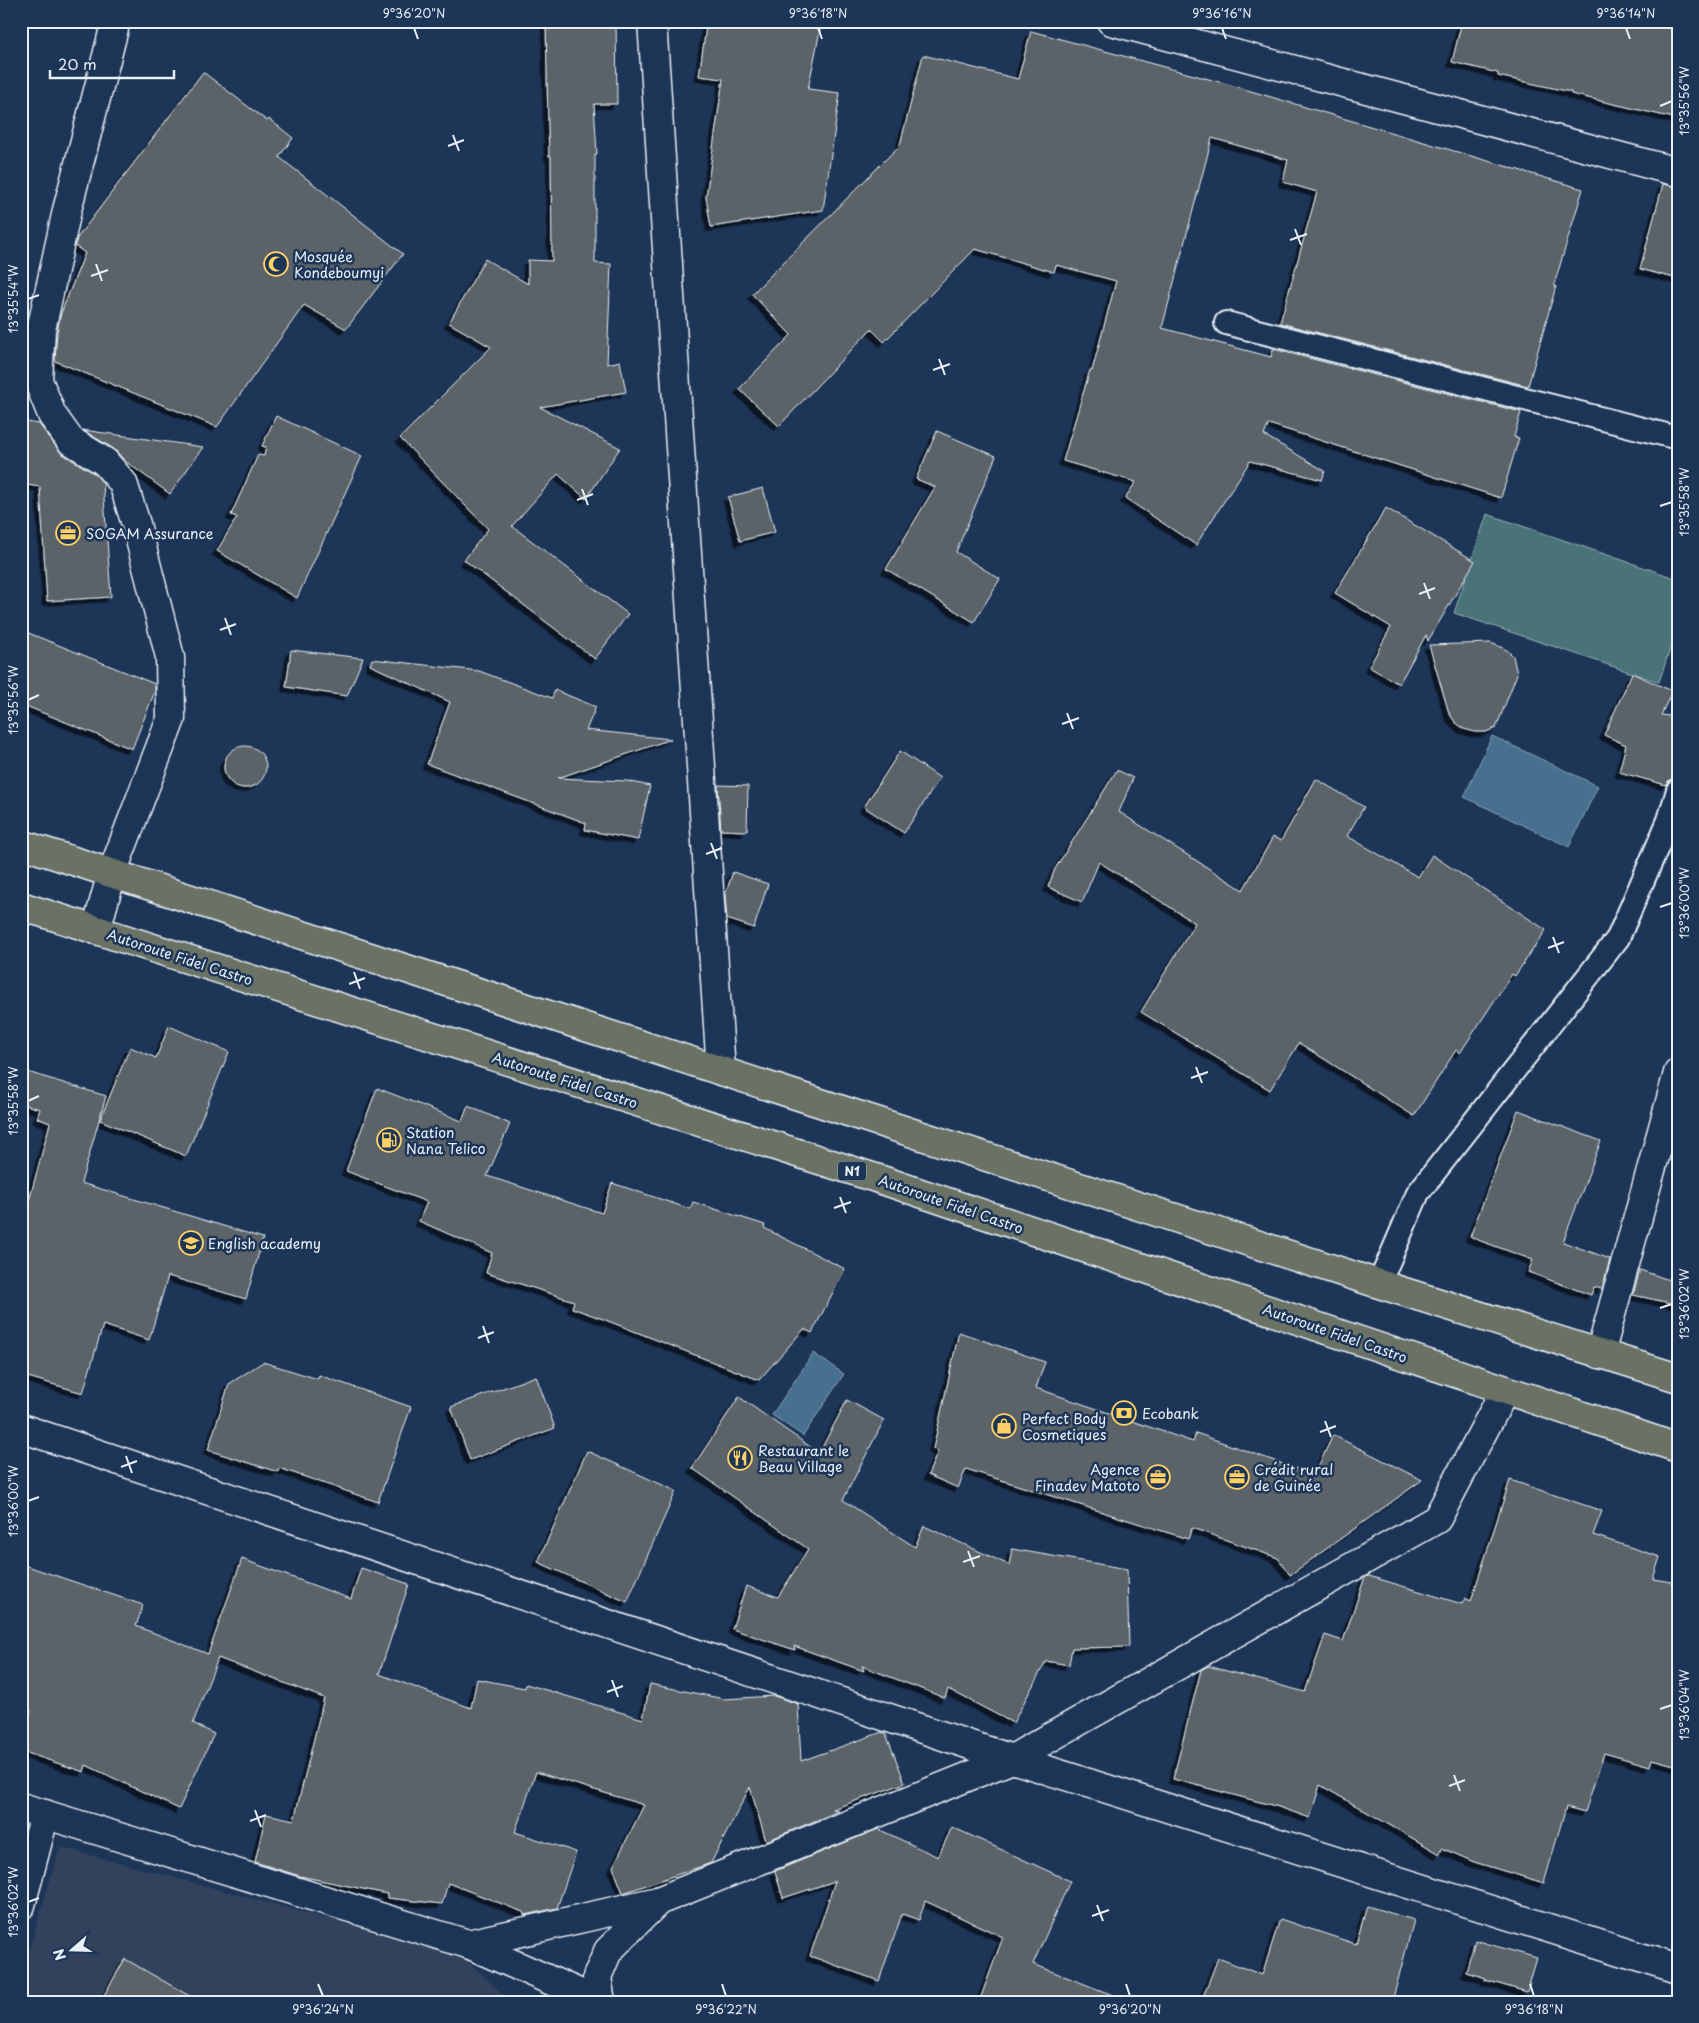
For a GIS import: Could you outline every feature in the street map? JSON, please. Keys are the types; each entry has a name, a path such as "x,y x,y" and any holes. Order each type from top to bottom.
{"highway":[{"path":"21,844 721,1072 908,1130 1379,1284 1678,1378"},
{"name":"Autoroute Fidel Castro","path":"21,906 882,1180 1678,1448"}],"street":[{"path":"96,930 112,873 171,719 170,657 136,524 123,483 105,462 70,440 52,415 38,380 41,330 67,210 116,21"},
{"path":"652,21 721,1072"},
{"path":"1111,21 1678,172"},
{"path":"1600,1354 1678,1073"},
{"path":"468,1944 658,1901 1012,1759 1437,1519 1505,1390"},
{"path":"21,1428 1012,1759 1678,1969"},
{"path":"21,1905 33,1810 468,1944 600,2002"},
{"path":"600,2002 597,1978 608,1951 658,1901"}],"lane":[{"path":"1226,323 1678,438"},
{"path":"1379,1284 1418,1193 1618,938 1669,820 1678,790"}],"shaded area":[{"path":"1492,736 1598,786 1569,847 1464,797"},
{"path":"813,1353 844,1374 803,1436 772,1415"},
{"path":"60,1847 460,1954 505,1996 515,2002 21,2002 21,1976"}],"green space":[{"path":"1487,514 1678,579 1678,625 1659,682 1454,613"}],"building":[{"path":"546,21 616,21 617,104 594,104 597,154 595,154 595,263 611,264 607,364 620,361 626,392 540,407 620,448 586,499 558,474 512,526 628,614 595,659 464,560 488,529 400,438 491,347 449,323 485,259 528,284 528,260 552,261 551,156 549,156"},
{"path":"707,21 822,21 808,89 840,93 823,210 711,227 706,197 723,79 699,76"},
{"path":"1462,21 1678,21 1678,119 1498,76 1498,73 1452,62"},
{"path":"1031,31 1227,84 1583,189 1554,285 1556,286 1528,386 1280,323 1317,192 1283,182 1288,160 1212,138 1162,328 1271,357 1273,349 1521,412 1514,437 1519,438 1501,498 1269,424 1264,435 1325,471 1322,480 1250,461 1196,545 1125,498 1136,482 1063,461 1090,370 1092,371 1116,281 1056,265 1054,272 975,249 884,342 871,329 779,426 739,389 791,335 752,294 900,145 923,55 1018,79"},
{"path":"203,72 267,121 269,119 293,138 279,157 403,254 346,329 304,305 217,427 55,361 57,332 61,313 85,253 75,246 77,238"},
{"path":"1663,184 1678,187 1678,279 1640,269"},
{"path":"276,416 362,456 297,598 217,551 237,517 231,515 258,455 264,456 266,447 262,446"},
{"path":"21,421 39,424 61,453 95,474 103,483 111,597 47,601 40,487 21,484"},
{"path":"83,430 203,447 170,494 125,461 114,449"},
{"path":"937,431 996,456 956,552 1000,579 974,622 886,569 935,487 916,479"},
{"path":"763,488 775,532 740,541 728,497"},
{"path":"1386,508 1475,561 1428,641 1426,635 1399,684 1369,667 1391,627 1335,593"},
{"path":"21,630 155,684 155,691 132,749 21,704"},
{"path":"1491,643 1507,650 1513,656 1517,674 1496,728 1486,732 1475,732 1464,729 1455,722 1449,713 1429,645"},
{"path":"291,650 363,658 347,696 286,687"},
{"path":"372,659 479,671 552,698 555,690 596,707 586,730 671,739 558,778 627,781 650,786 638,840 585,830 586,823 427,764 450,702 370,665"},
{"path":"1632,673 1672,691 1661,715 1678,717 1678,777 1669,780 1666,785 1619,772 1626,745 1604,735"},
{"path":"245,746 260,752 266,767 260,782 245,788 230,782 224,767 230,752"},
{"path":"900,751 940,778 904,833 864,807"},
{"path":"1117,770 1133,778 1119,812 1243,890 1273,837 1281,841 1316,779 1364,807 1347,836 1418,877 1432,855 1546,930 1515,976 1512,974 1460,1053 1456,1050 1414,1116 1299,1043 1270,1090 1141,1012 1195,923 1099,862 1082,902 1048,887 1055,869"},
{"path":"718,785 748,786 747,831 721,830"},
{"path":"733,872 768,884 754,928 727,919 725,895"},
{"path":"169,1026 229,1052 186,1156 100,1120 130,1047 156,1058"},
{"path":"21,1070 106,1096 81,1183 263,1238 246,1299 168,1276 149,1340 103,1325 83,1393 21,1375 21,1231 50,1123 37,1118 40,1109 21,1104"},
{"path":"377,1088 462,1121 468,1106 510,1124 487,1176 602,1213 612,1183 690,1209 693,1202 765,1225 764,1228 845,1269 812,1333 804,1329 759,1380 572,1308 574,1301 486,1273 492,1253 419,1221 427,1202 346,1171"},
{"path":"1518,1110 1601,1141 1563,1242 1610,1259 1602,1289 1594,1287 1591,1295 1528,1272 1533,1260 1470,1237"},
{"path":"1640,1270 1678,1283 1675,1304 1633,1295"},
{"path":"959,1332 1045,1362 1036,1388 1193,1442 1196,1433 1314,1475 1333,1435 1422,1480 1290,1575 1278,1558 1192,1528 1188,1539 966,1469 958,1488 928,1475 938,1451 933,1449"},
{"path":"263,1362 318,1379 319,1375 411,1407 378,1502 279,1468 278,1472 208,1450 229,1384"},
{"path":"536,1376 555,1428 470,1460 451,1407"},
{"path":"739,1397 819,1453 847,1400 884,1420 843,1500 915,1547 924,1526 1009,1565 1012,1549 1127,1569 1129,1647 1072,1648 1069,1665 1046,1661 1013,1723 948,1689 945,1698 862,1666 864,1671 794,1646 795,1650 732,1629 746,1586 778,1597 808,1549 692,1468"},
{"path":"587,1451 676,1491 627,1602 538,1562"},
{"path":"1510,1480 1602,1511 1593,1535 1660,1557 1653,1579 1678,1583 1678,1766 1652,1759 1650,1766 1604,1753 1585,1812 1566,1807 1544,1883 1474,1862 1442,1848 1440,1854 1320,1785 1310,1818 1279,1807 1173,1779 1201,1670 1208,1666 1305,1692 1325,1635 1343,1641 1365,1577 1369,1576 1462,1604 1465,1598 1471,1601"},
{"path":"242,1559 351,1599 361,1568 409,1584 379,1674 471,1708 477,1679 525,1688 526,1684 643,1719 650,1684 724,1699 774,1696 798,1704 801,1761 882,1732 886,1734 905,1783 833,1809 839,1811 766,1841 750,1787 711,1863 623,1893 613,1867 644,1805 536,1772 515,1832 576,1852 557,1908 524,1915 523,1912 448,1883 442,1904 387,1898 387,1894 300,1876 255,1862 266,1814 294,1820 324,1698 218,1658 193,1723 214,1734 179,1809 86,1765 84,1772 21,1751 21,1742 31,1711 21,1709 21,1564 143,1605 136,1626 208,1654"},
{"path":"952,1827 1070,1881 1033,1964 1123,1999 1123,2002 979,2002 1003,1937 925,1901 919,1920 902,1914 879,1981 810,1956 835,1881 783,1898 775,1871 878,1829 938,1857"},
{"path":"1367,1906 1414,1920 1392,2002 1201,2002 1218,1958 1262,1975 1280,1919 1356,1944"},
{"path":"1475,1940 1537,1958 1527,1992 1485,1980 1486,1978 1466,1972"},
{"path":"125,1959 200,2002 100,2002"}],"place":[{"name":"Mosquée Kondeboumyi","path":"276,264"},
{"name":"SOGAM Assurance","path":"68,533"},
{"name":"Station Nana Telico","path":"389,1140"},
{"name":"English academy","path":"191,1243"},
{"name":"Ecobank","path":"1124,1413"},
{"name":"Perfect Body Cosmetiques","path":"1004,1426"},
{"name":"Restaurant le Beau Village","path":"740,1458"},
{"name":"Agence Finadev Matoto","path":"1158,1477"},
{"name":"Crédit rural de Guinée","path":"1237,1477"}]}
